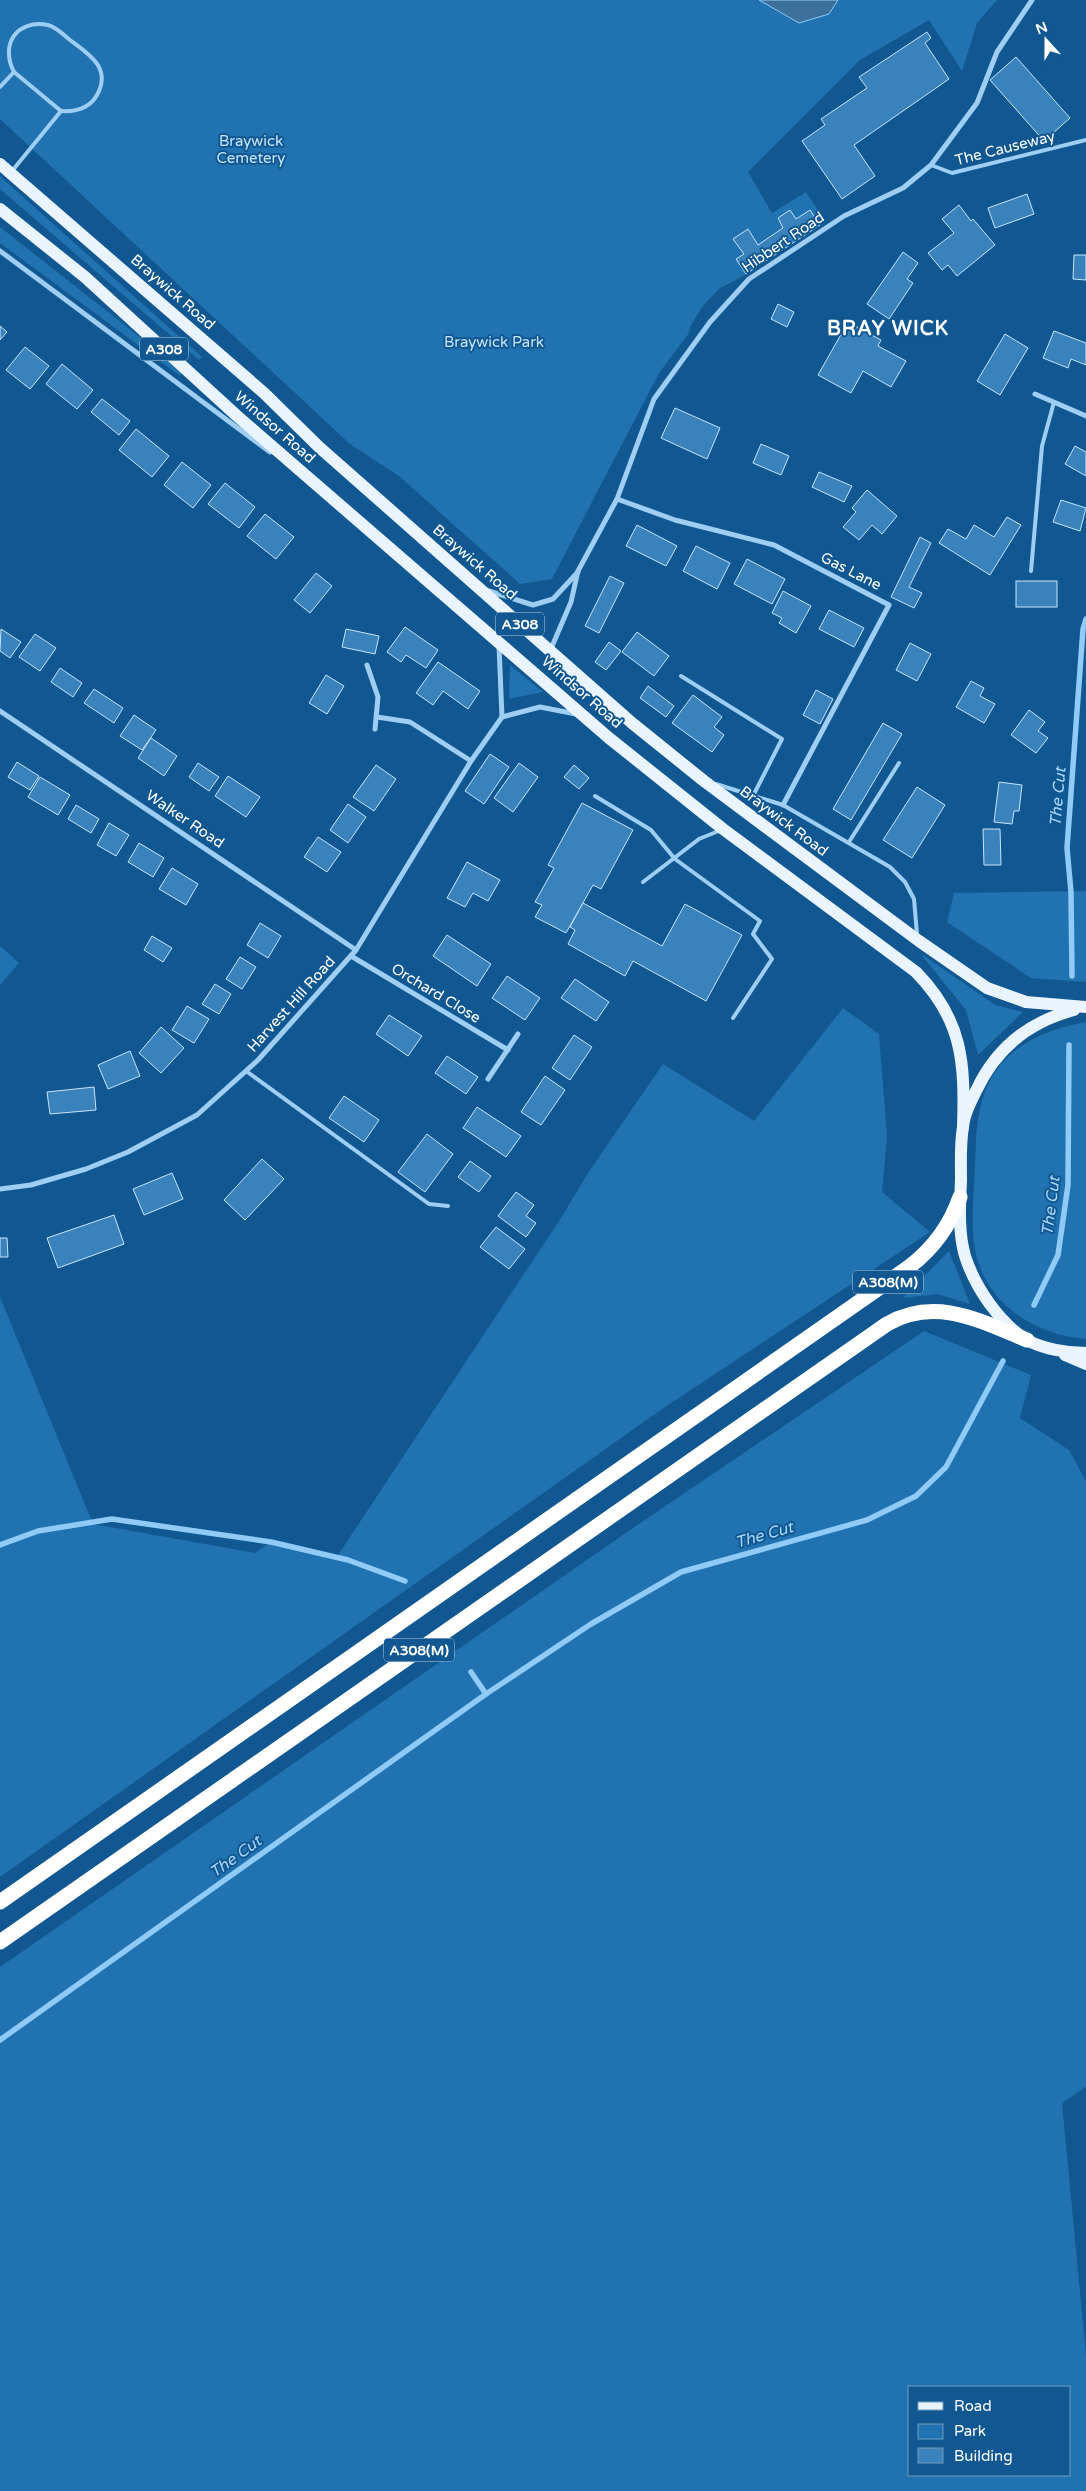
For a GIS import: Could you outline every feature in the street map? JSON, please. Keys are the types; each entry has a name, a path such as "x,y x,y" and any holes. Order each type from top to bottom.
{"highway":[{"name":"A308(M)","path":"0,1902 909,1267 927,1252 943,1233 960,1197"},
{"name":"A308(M)","path":"0,1942 887,1324 908,1314 940,1311 972,1318 1031,1341"}],"main road":[{"name":"Braywick Road","path":"0,164 264,393 320,447 632,723 704,781 975,981 998,994 1039,1004 1086,1008"},
{"name":"Windsor Road","path":"0,210 85,277 325,492 584,716 723,829 902,959 928,984 946,1011 958,1039 964,1078 963,1127"},
{"path":"1086,1008 1040,1021 1011,1040 998,1054 982,1078 971,1100 963,1127 960,1197 962,1237 971,1272 1002,1318 1031,1341 1086,1364"},
{"path":"1031,1341 1067,1352 1086,1353"}],"street":[{"name":"Hibbert Road","path":"480,589 532,605 553,600 578,571 617,499 654,399 710,322 749,279 844,216 902,188 931,165 977,103 997,52 1032,0"},
{"path":"0,251 325,492"},
{"path":"1035,394 1086,416"},
{"name":"Gas Lane","path":"617,499 675,520 774,545 889,604 783,805"},
{"name":"Hibbert Road","path":"550,651 571,602 578,571"},
{"path":"499,641 502,717 540,707 584,716"},
{"path":"368,666 378,697 375,729"},
{"name":"Walker Road","path":"0,711 356,950"},
{"path":"377,717 410,722 471,761"},
{"name":"Harvest Hill Road","path":"0,1189 31,1185 86,1169 128,1152 197,1115 258,1060 356,950 471,761 502,717"},
{"name":"Orchard Close","path":"351,956 508,1050"},
{"path":"488,1078 518,1034"}],"lane":[{"path":"32,24 51,26 96,60 102,72 102,82 96,98 80,110 61,111 14,72 8,62 9,43 13,35 22,28 32,24"},
{"path":"0,87 14,72"},
{"path":"10,173 61,111"},
{"name":"The Causeway","path":"931,165 952,173 1086,140"},
{"path":"1031,570 1042,446 1054,402"},
{"path":"681,676 782,739 754,794"},
{"path":"848,842 899,763"},
{"path":"704,781 754,794 783,805 890,867 905,882 914,898 915,923 919,941"},
{"path":"595,796 651,830 675,859 760,921 752,934 772,959 733,1018"},
{"path":"643,882 699,839 723,829"},
{"path":"246,1071 429,1204 448,1206"}],"green space":[{"name":"Braywick Park","path":"0,0 997,0 977,23 962,71 929,20 860,60 748,172 772,213 806,192 825,221 740,278 720,288 703,306 691,325 689,333 659,373 552,579 520,584 399,476 350,444 0,119"},
{"path":"0,176 202,357 199,360 0,189"},
{"path":"0,227 183,371 180,376 0,243"},
{"path":"510,665 543,692 509,699"},
{"path":"1086,891 1086,982 1031,978 947,922 954,893"},
{"path":"0,946 19,963 0,985"},
{"path":"920,953 995,1005 1023,1012 978,1055 966,1010"},
{"path":"843,1008 879,1034 887,1136 882,1192 930,1232 665,1407 0,1877 0,1297 93,1524 255,1553 271,1542 308,1551 338,1555 561,1218 588,1173 663,1064 754,1121"},
{"path":"1086,1022 1086,1339 1066,1336 1029,1322 999,1298 987,1282 979,1264 974,1244 973,1216 978,1118 984,1095 995,1072 1013,1052 1035,1038 1060,1028"},
{"path":"949,1251 970,1304 937,1294 903,1298"},
{"path":"924,1331 1031,1375 1020,1418 1069,1450 1086,1481 1086,2087 1062,2103 1086,2355 1086,2491 0,2491 0,1967 630,1530"}],"shaded area":[{"path":"759,0 838,0 829,14 799,23"}],"building":[{"path":"927,32 931,38 925,43 949,79 854,145 875,176 842,199 802,141 825,125 821,119 867,88 859,77"},
{"path":"1016,57 1070,118 1044,141 990,80"},
{"path":"1027,194 1034,214 995,228 988,208"},
{"path":"959,205 971,221 973,219 995,245 957,276 948,265 942,270 928,253 954,233 942,219"},
{"path":"790,210 796,219 810,210 820,225 746,274 736,259 744,254 733,239 748,229 758,245 783,228 778,218"},
{"path":"903,252 918,263 907,279 913,283 889,319 867,304"},
{"path":"1074,255 1086,255 1086,280 1073,279"},
{"path":"778,304 794,312 787,327 771,319"},
{"path":"848,322 881,340 878,346 906,361 891,387 863,371 851,393 818,375"},
{"path":"0,326 7,332 0,340"},
{"path":"1054,331 1086,343 1086,365 1071,359 1068,368 1043,358"},
{"path":"1005,334 1028,348 1000,395 977,381"},
{"path":"25,347 49,366 30,389 6,370"},
{"path":"62,364 93,390 77,409 46,384"},
{"path":"102,399 130,421 119,435 91,412"},
{"path":"675,408 720,428 707,459 661,438"},
{"path":"136,429 169,456 152,477 119,450"},
{"path":"761,444 789,456 781,475 753,463"},
{"path":"1075,446 1086,452 1086,476 1065,464"},
{"path":"182,462 211,485 193,508 164,485"},
{"path":"819,472 852,486 844,502 812,487"},
{"path":"225,483 255,507 239,528 208,504"},
{"path":"867,490 897,516 882,534 872,525 859,540 843,527 856,512 852,508"},
{"path":"1061,500 1086,508 1080,531 1053,522"},
{"path":"265,514 294,537 276,559 247,536"},
{"path":"1007,517 1021,525 990,575 939,543 948,529 966,539 974,525 994,537"},
{"path":"637,525 677,546 666,566 626,546"},
{"path":"920,537 931,543 909,587 922,593 914,608 891,597"},
{"path":"696,546 730,563 717,589 683,571"},
{"path":"747,559 785,579 772,604 734,584"},
{"path":"316,573 332,586 310,613 294,600"},
{"path":"610,576 624,583 599,633 585,626"},
{"path":"1016,581 1057,581 1057,607 1016,607"},
{"path":"783,591 811,606 796,633 779,623 782,618 772,613"},
{"path":"829,610 864,628 854,647 819,629"},
{"path":"405,627 438,650 426,668 406,655 401,662 387,652"},
{"path":"1,629 21,642 10,658 0,651"},
{"path":"346,629 379,636 375,654 342,647"},
{"path":"637,632 669,656 654,676 622,652"},
{"path":"35,634 56,648 40,671 19,657"},
{"path":"609,642 621,651 606,670 595,662"},
{"path":"910,643 931,654 917,681 896,670"},
{"path":"438,662 480,691 468,709 443,691 433,705 416,693"},
{"path":"60,668 82,683 73,697 51,682"},
{"path":"326,675 344,686 327,714 309,703"},
{"path":"971,681 984,688 980,696 995,704 984,723 956,707"},
{"path":"648,686 674,706 666,717 640,698"},
{"path":"94,689 123,708 114,723 84,703"},
{"path":"816,690 833,699 820,724 803,715"},
{"path":"693,695 722,717 714,727 724,735 712,752 672,723"},
{"path":"1029,710 1045,722 1038,731 1048,738 1036,753 1011,735"},
{"path":"134,715 156,730 142,750 120,736"},
{"path":"883,723 902,734 851,820 833,809"},
{"path":"151,738 177,756 164,776 138,758"},
{"path":"490,754 509,767 484,804 465,791"},
{"path":"17,762 39,776 30,790 8,777"},
{"path":"198,763 219,777 209,791 189,777"},
{"path":"519,763 538,777 513,812 494,798"},
{"path":"376,765 396,779 374,811 353,797"},
{"path":"574,765 589,778 579,789 564,777"},
{"path":"228,776 260,797 246,817 215,796"},
{"path":"40,777 70,795 58,815 28,797"},
{"path":"999,782 1022,785 1019,811 1014,811 1012,824 994,822"},
{"path":"917,787 945,805 912,858 883,840"},
{"path":"582,803 633,830 601,889 593,885 566,933 535,917 542,905 535,902 554,868 548,865"},
{"path":"348,804 366,817 348,843 330,830"},
{"path":"76,805 99,819 91,833 68,819"},
{"path":"109,823 129,835 116,856 97,845"},
{"path":"983,829 1000,829 1001,865 984,865"},
{"path":"318,837 341,852 327,872 304,857"},
{"path":"139,843 164,858 153,877 128,862"},
{"path":"467,862 500,880 488,901 473,893 465,907 447,898"},
{"path":"172,868 198,884 186,905 159,889"},
{"path":"583,903 662,946 685,904 742,935 706,1001 633,961 625,976 568,944 575,930 570,927"},
{"path":"260,923 281,936 268,958 247,945"},
{"path":"447,935 491,964 477,986 433,956"},
{"path":"152,936 172,948 163,962 144,950"},
{"path":"240,957 256,967 242,989 226,979"},
{"path":"507,976 540,998 525,1020 492,998"},
{"path":"575,979 609,1002 596,1021 561,998"},
{"path":"215,984 231,994 219,1014 202,1004"},
{"path":"187,1006 209,1019 194,1043 172,1030"},
{"path":"389,1015 422,1036 408,1056 376,1034"},
{"path":"161,1027 184,1048 161,1073 139,1053"},
{"path":"574,1035 592,1047 570,1080 552,1068"},
{"path":"130,1051 140,1076 108,1089 98,1065"},
{"path":"447,1056 478,1077 466,1094 435,1073"},
{"path":"545,1076 565,1090 541,1125 521,1112"},
{"path":"94,1087 96,1110 50,1114 47,1092"},
{"path":"344,1096 379,1120 364,1142 329,1118"},
{"path":"477,1107 521,1136 506,1157 463,1128"},
{"path":"427,1134 453,1154 425,1192 398,1172"},
{"path":"262,1159 284,1179 245,1220 224,1200"},
{"path":"470,1161 491,1176 479,1192 458,1177"},
{"path":"172,1173 183,1199 144,1215 133,1189"},
{"path":"516,1192 534,1205 526,1216 536,1223 526,1237 498,1216"},
{"path":"114,1215 124,1244 58,1268 47,1238"},
{"path":"496,1227 525,1249 509,1269 480,1247"},
{"path":"0,1238 7,1238 8,1257 0,1257"}],"waterway":[{"name":"The Cut","path":"1072,976 1071,892 1067,848 1083,629 1086,619"},
{"name":"The Cut","path":"1034,1305 1058,1255 1068,1185 1069,1045"},
{"name":"The Cut","path":"0,2040 486,1694 591,1624 681,1572 867,1520 916,1496 946,1467 1003,1361"},
{"path":"0,1545 38,1531 112,1519 271,1542 348,1560 405,1581"},
{"name":"The Cut","path":"471,1672 486,1694"}],"district":[{"name":"BRAY WICK","path":"888,328"}],"park label":[{"name":"Braywick Cemetery","path":"251,150"}]}
